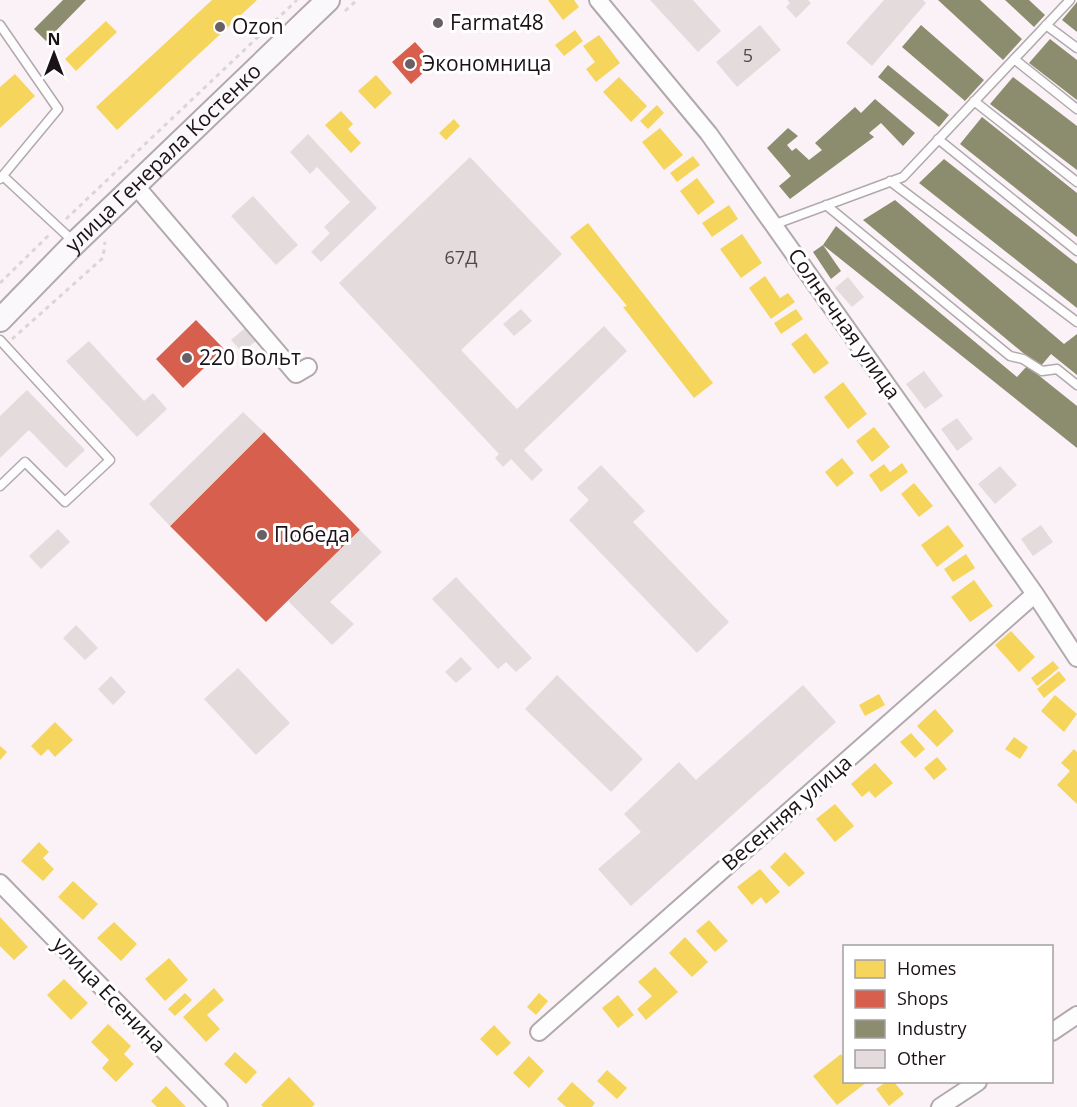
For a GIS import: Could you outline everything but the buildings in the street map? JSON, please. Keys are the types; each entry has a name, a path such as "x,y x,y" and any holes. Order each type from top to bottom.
{"main road":[{"name":"улица Генерала Костенко","path":"0,320 75,243 328,0"}],"street":[{"name":"Солнечная улица","path":"598,0 709,134 1035,594 1077,658"},
{"path":"135,185 296,374 308,367"},
{"name":"Весенняя улица","path":"539,1032 1035,594"},
{"name":"улица Есенина","path":"0,883 219,1107"},
{"path":"1053,1031 1077,1015"},
{"path":"940,1107 976,1083"}],"lane":[{"path":"773,225 903,177 1070,0"},
{"path":"0,25 58,109 2,178 75,243"},
{"path":"1046,25 1077,48"},
{"path":"1014,59 1077,109"},
{"path":"974,101 1077,182"},
{"path":"938,139 1077,251"},
{"path":"890,181 1077,322"},
{"path":"826,205 1010,356 1023,359 1042,372 1057,369 1077,385"},
{"path":"0,340 110,460 64,502 25,462 0,486"}],"path":[{"path":"0,283 297,0"}],"place":[{"name":"Farmat48","path":"438,23"},
{"name":"Ozon","path":"220,27"},
{"name":"Экономница","path":"410,64"},
{"name":"220 Вольт","path":"187,358"},
{"name":"Победа","path":"262,535"}]}
